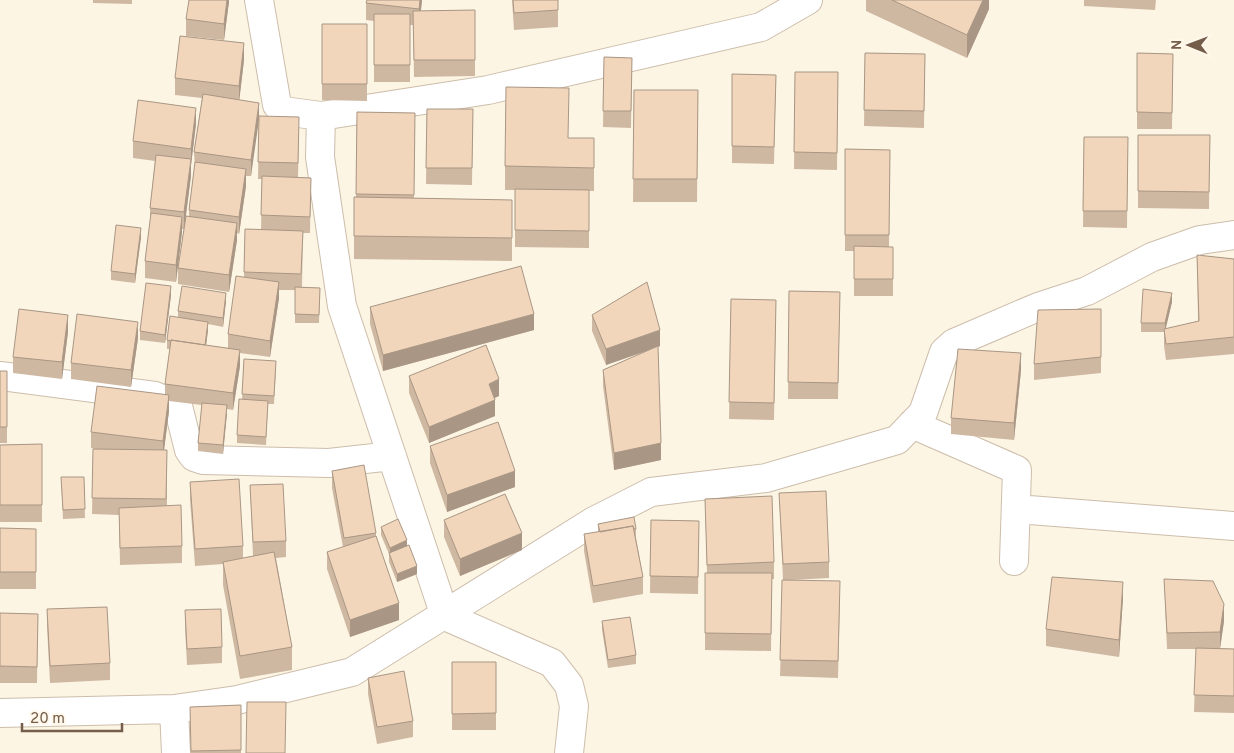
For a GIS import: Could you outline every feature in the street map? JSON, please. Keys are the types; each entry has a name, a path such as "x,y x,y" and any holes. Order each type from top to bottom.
{"street":[{"path":"259,0 277,105 282,111 321,116 488,90 761,27 808,0"},
{"path":"321,116 320,157 342,306 445,616 552,663 569,685 574,706 568,753"},
{"path":"0,713 174,709 237,700 352,672 445,616 594,521 652,492 766,478 897,440 923,413 944,352 954,343 1038,307 1087,291 1152,257 1200,240 1234,235"},
{"path":"0,376 155,396 178,406 189,450 194,457 203,460 329,462 392,456"},
{"path":"912,424 1017,470 1014,561"},
{"path":"1016,509 1234,526"},
{"path":"174,709 176,753"}],"building":[{"path":"189,0 227,0 224,24 186,19"},
{"path":"367,0 420,0 419,9 366,3"},
{"path":"513,0 558,0 558,10 514,13"},
{"path":"892,0 983,0 967,35"},
{"path":"475,10 475,60 414,60 413,11"},
{"path":"374,14 410,14 410,65 374,65"},
{"path":"322,24 367,24 367,84 322,84"},
{"path":"180,36 244,43 239,86 175,78"},
{"path":"865,53 925,54 924,111 864,110"},
{"path":"1137,53 1173,54 1172,113 1137,112"},
{"path":"604,57 632,58 631,111 603,111"},
{"path":"795,72 838,72 837,153 794,152"},
{"path":"732,74 776,75 774,147 732,146"},
{"path":"506,87 569,88 568,138 594,138 594,168 505,166"},
{"path":"634,90 698,90 697,179 633,179"},
{"path":"203,94 259,103 251,160 194,152"},
{"path":"138,100 196,108 191,149 133,141"},
{"path":"427,109 473,109 472,168 426,168"},
{"path":"357,112 415,113 414,195 356,194"},
{"path":"259,116 299,117 298,163 258,162"},
{"path":"1138,135 1210,135 1209,192 1138,191"},
{"path":"1084,137 1128,137 1127,211 1083,211"},
{"path":"845,149 890,150 889,235 845,235"},
{"path":"156,155 191,159 184,212 150,208"},
{"path":"195,162 246,169 239,217 189,210"},
{"path":"262,176 311,178 310,217 261,215"},
{"path":"515,189 589,190 589,231 515,230"},
{"path":"354,197 512,200 512,238 354,236"},
{"path":"151,213 182,217 176,265 145,261"},
{"path":"186,216 237,223 229,275 178,268"},
{"path":"116,225 141,228 135,274 111,271"},
{"path":"245,229 303,231 301,274 244,272"},
{"path":"854,246 893,247 893,279 854,279"},
{"path":"1197,255 1234,259 1234,337 1166,344 1164,329 1199,321"},
{"path":"521,266 534,314 383,355 370,307"},
{"path":"236,276 279,282 270,341 228,334"},
{"path":"647,282 660,330 606,349 592,315"},
{"path":"146,283 171,286 165,335 140,331"},
{"path":"182,286 226,293 223,318 178,311"},
{"path":"295,287 320,288 319,315 295,314"},
{"path":"1143,289 1172,293 1165,323 1141,323"},
{"path":"789,291 840,292 838,383 788,382"},
{"path":"731,299 776,300 774,403 729,402"},
{"path":"19,309 68,315 62,362 13,357"},
{"path":"1101,309 1101,357 1034,364 1038,310"},
{"path":"77,314 138,322 131,370 71,363"},
{"path":"170,316 208,322 205,345 167,340"},
{"path":"171,340 240,350 233,393 165,384"},
{"path":"486,345 499,379 489,384 495,400 429,427 409,376"},
{"path":"658,346 661,443 614,453 603,370"},
{"path":"958,349 1021,353 1014,423 951,418"},
{"path":"244,359 276,361 274,396 242,394"},
{"path":"0,371 7,371 7,427 0,427"},
{"path":"97,386 169,395 163,441 91,432"},
{"path":"239,399 268,401 266,437 237,435"},
{"path":"202,403 227,405 223,445 198,443"},
{"path":"498,422 515,471 447,495 430,446"},
{"path":"42,444 42,505 0,505 0,445"},
{"path":"93,449 167,450 166,499 92,498"},
{"path":"364,465 376,533 344,538 332,471"},
{"path":"61,477 84,477 85,509 63,510"},
{"path":"239,479 243,546 195,549 190,482"},
{"path":"283,484 286,541 253,542 250,485"},
{"path":"826,491 829,562 783,564 779,493"},
{"path":"505,494 522,533 460,559 444,520"},
{"path":"772,496 774,562 707,565 705,499"},
{"path":"181,505 182,546 120,548 119,508"},
{"path":"634,517 636,529 633,526 600,532 598,524"},
{"path":"398,519 407,540 390,548 381,527"},
{"path":"651,520 699,521 698,577 650,576"},
{"path":"633,526 643,577 593,586 584,534"},
{"path":"0,528 36,529 36,572 0,572"},
{"path":"376,536 399,603 350,620 327,552"},
{"path":"409,545 417,566 397,574 389,553"},
{"path":"274,552 292,647 240,656 223,562"},
{"path":"705,573 772,573 771,634 705,633"},
{"path":"1052,577 1123,582 1119,640 1046,629"},
{"path":"1164,579 1213,581 1224,604 1220,632 1167,633"},
{"path":"782,580 840,581 838,661 780,660"},
{"path":"107,607 110,663 50,666 47,609"},
{"path":"221,609 222,647 187,649 185,610"},
{"path":"0,613 38,614 37,667 0,666"},
{"path":"630,617 636,655 608,660 602,621"},
{"path":"1196,648 1234,649 1234,696 1194,695"},
{"path":"452,662 496,662 496,713 452,714"},
{"path":"404,671 413,721 377,727 368,678"},
{"path":"247,702 286,702 285,753 246,753"},
{"path":"241,705 241,750 191,751 190,707"}]}
